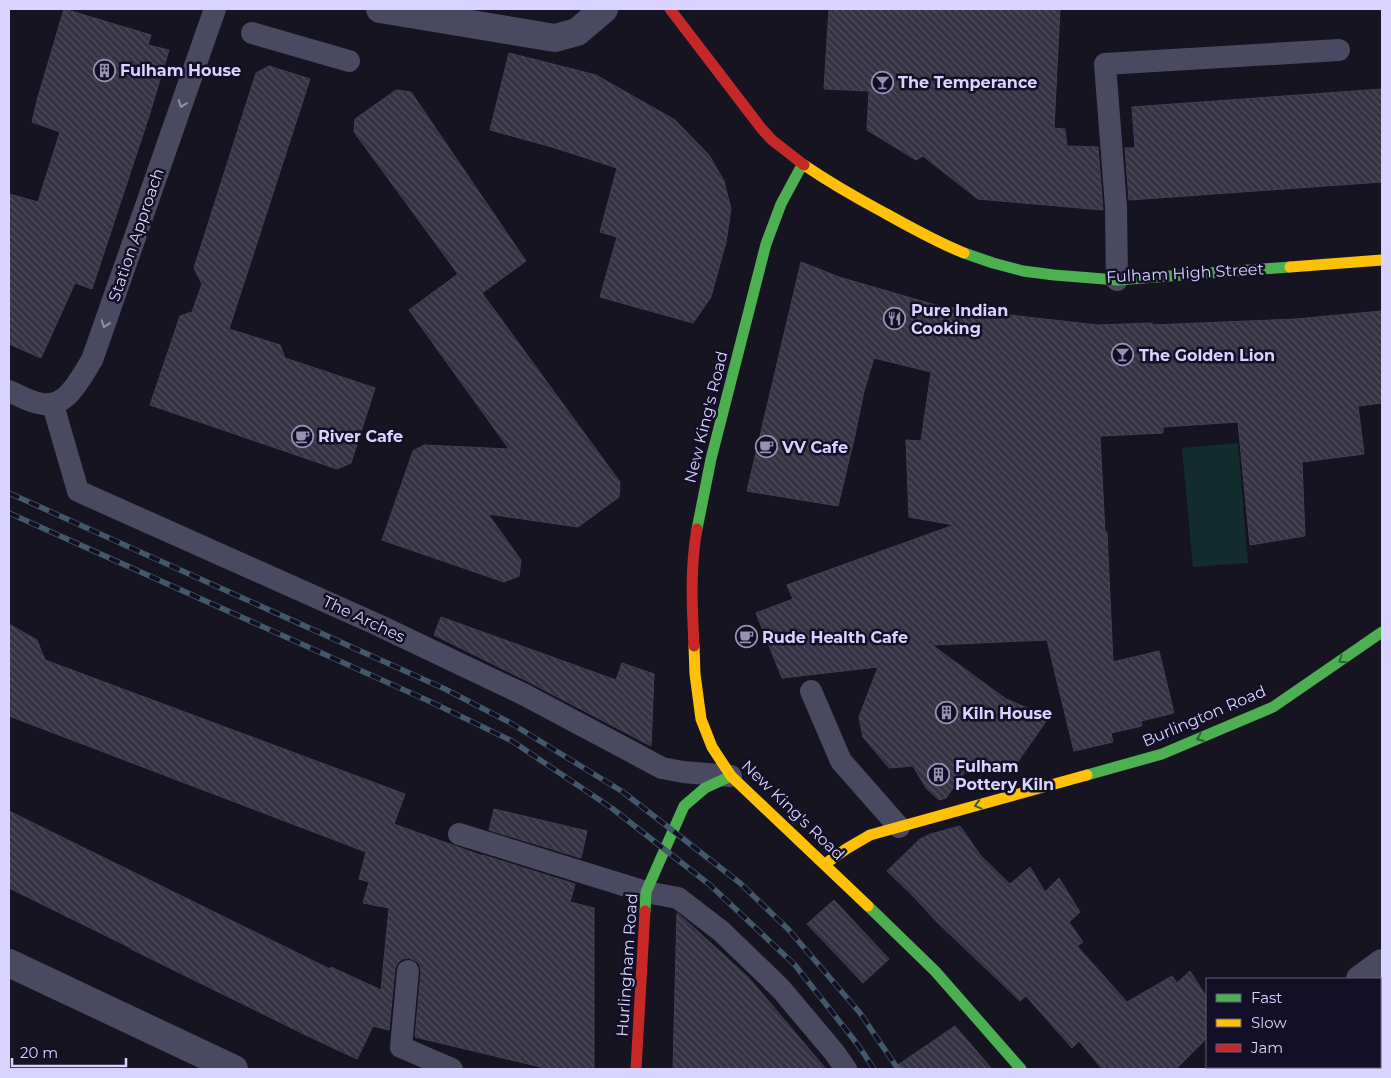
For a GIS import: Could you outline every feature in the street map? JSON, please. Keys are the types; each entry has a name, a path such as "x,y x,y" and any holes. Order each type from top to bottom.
{"main road":[{"name":"Fulham High Street","path":"670,9 729,85 745,109 771,140 832,184 930,238 994,264 1082,278 1117,280 1382,260"},
{"name":"New King's Road","path":"802,164 781,204 766,244 711,460 693,551 692,609 695,674 701,719 712,747 731,776 936,970 1022,1069"},
{"name":"Burlington Road","path":"825,864 870,835 1162,754 1273,707 1382,632"},
{"name":"Hurlingham Road","path":"636,1069 646,892 684,806 705,788 731,776"}],"street":[{"path":"380,9 436,14 555,38 577,32 604,9"},
{"path":"9,963 234,1069"},
{"path":"1361,978 1382,963"}],"lane":[{"name":"Station Approach","path":"53,405 70,394 92,360 215,9"},
{"path":"252,33 349,61"},
{"path":"1117,280 1116,208 1105,64 1339,50"},
{"path":"9,391 38,403 53,405"},
{"name":"The Arches","path":"53,405 78,491 394,632 523,694 662,768 683,772 731,776"},
{"path":"810,691 842,761 899,826"},
{"path":"459,834 646,892 678,898 721,931 781,989 846,1069"},
{"path":"408,970 401,1047 452,1069"}],"green space":[{"path":"1238,443 1248,563 1193,567 1182,448"}],"building":[{"path":"64,9 151,35 148,45 169,50 92,289 75,283 41,358 9,344 9,194 38,202 60,132 32,122"},
{"path":"829,9 1060,9 1054,128 1065,129 1067,146 1098,147 1103,210 978,199 923,156 916,160 867,130 869,91 824,89"},
{"path":"509,53 596,75 675,120 709,155 724,181 731,209 726,242 711,297 693,323 600,297 617,237 600,232 617,168 490,130"},
{"path":"269,66 310,79 229,329 280,345 285,358 375,388 351,463 337,469 150,405 180,316 192,312 202,284 194,268 256,73"},
{"path":"1382,89 1382,182 1129,200 1125,148 1135,148 1132,107"},
{"path":"396,90 411,92 526,261 482,293 620,482 619,497 578,527 488,514 521,560 519,576 504,582 382,540 413,451 424,445 509,449 409,310 458,274 354,132 355,119"},
{"path":"801,262 839,277 932,304 966,310 1097,325 1152,323 1152,325 1296,319 1382,311 1382,403 1358,406 1364,454 1302,462 1305,536 1250,545 1238,422 1163,427 1163,433 1100,436 1113,662 1159,651 1174,713 1141,721 1142,726 1111,733 1113,742 1074,751 1047,640 932,645 1006,699 1049,717 1012,770 997,773 973,760 946,798 939,800 926,788 913,766 889,768 863,737 859,717 878,667 782,678 756,613 793,599 787,585 954,525 909,517 906,440 921,441 931,372 874,358 864,391 838,506 747,491"},
{"path":"441,617 616,680 622,663 654,674 651,746 434,635"},
{"path":"9,624 37,640 45,660 405,794 394,824 483,856 575,884 570,902 594,908 594,1069 549,1069 415,1037 421,972 420,965 409,958 402,959 395,969 389,1030 373,1026 357,1059 9,888 9,811 330,969 331,967 381,990 389,908 363,903 369,882 359,879 366,852 9,716"},
{"path":"494,809 587,831 581,858 489,830"},
{"path":"960,826 981,856 1010,884 1030,867 1045,892 1059,878 1080,912 1069,922 1083,942 1077,946 1127,1002 1172,976 1177,983 1190,971 1206,996 1206,1039 1176,1069 1102,1069 1079,1041 1072,1048 1026,996 1020,1001 937,922 887,871 920,839"},
{"path":"834,900 889,959 863,983 807,924"},
{"path":"677,913 749,978 826,1069 673,1069"},
{"path":"955,1026 992,1069 892,1069"}],"railway":[{"path":"9,493 445,689 509,722 623,792 740,883 788,929 860,1013 898,1069"},
{"path":"9,513 431,702 512,741 613,809 710,885 795,965 858,1045 874,1069"}],"traffic: fast":[{"path":"697,529 711,459 766,244 781,204 802,165"},
{"path":"964,253 1023,271 1117,280 1290,267"},
{"path":"1087,775 1162,754 1273,707 1382,632"},
{"path":"645,911 646,892 684,806 705,788 731,776"},
{"path":"868,906 935,971 1021,1069"}],"traffic: slow":[{"path":"804,165 901,222 964,253"},
{"path":"1290,267 1382,260"},
{"path":"694,646 695,674 701,719 712,747 731,776 868,906"},
{"path":"825,864 870,835 1087,775"}],"traffic: jam":[{"path":"670,9 761,128 772,140 804,165"},
{"path":"694,646 692,572 697,529"},
{"path":"636,1069 645,911"}],"place":[{"name":"Fulham House","path":"104,70"},
{"name":"The Temperance","path":"882,82"},
{"name":"Pure Indian Cooking","path":"895,319"},
{"name":"The Golden Lion","path":"1123,355"},
{"name":"River Cafe","path":"302,436"},
{"name":"VV Cafe","path":"766,447"},
{"name":"Rude Health Cafe","path":"746,637"},
{"name":"Kiln House","path":"946,713"},
{"name":"Fulham Pottery Kiln","path":"939,775"}]}
